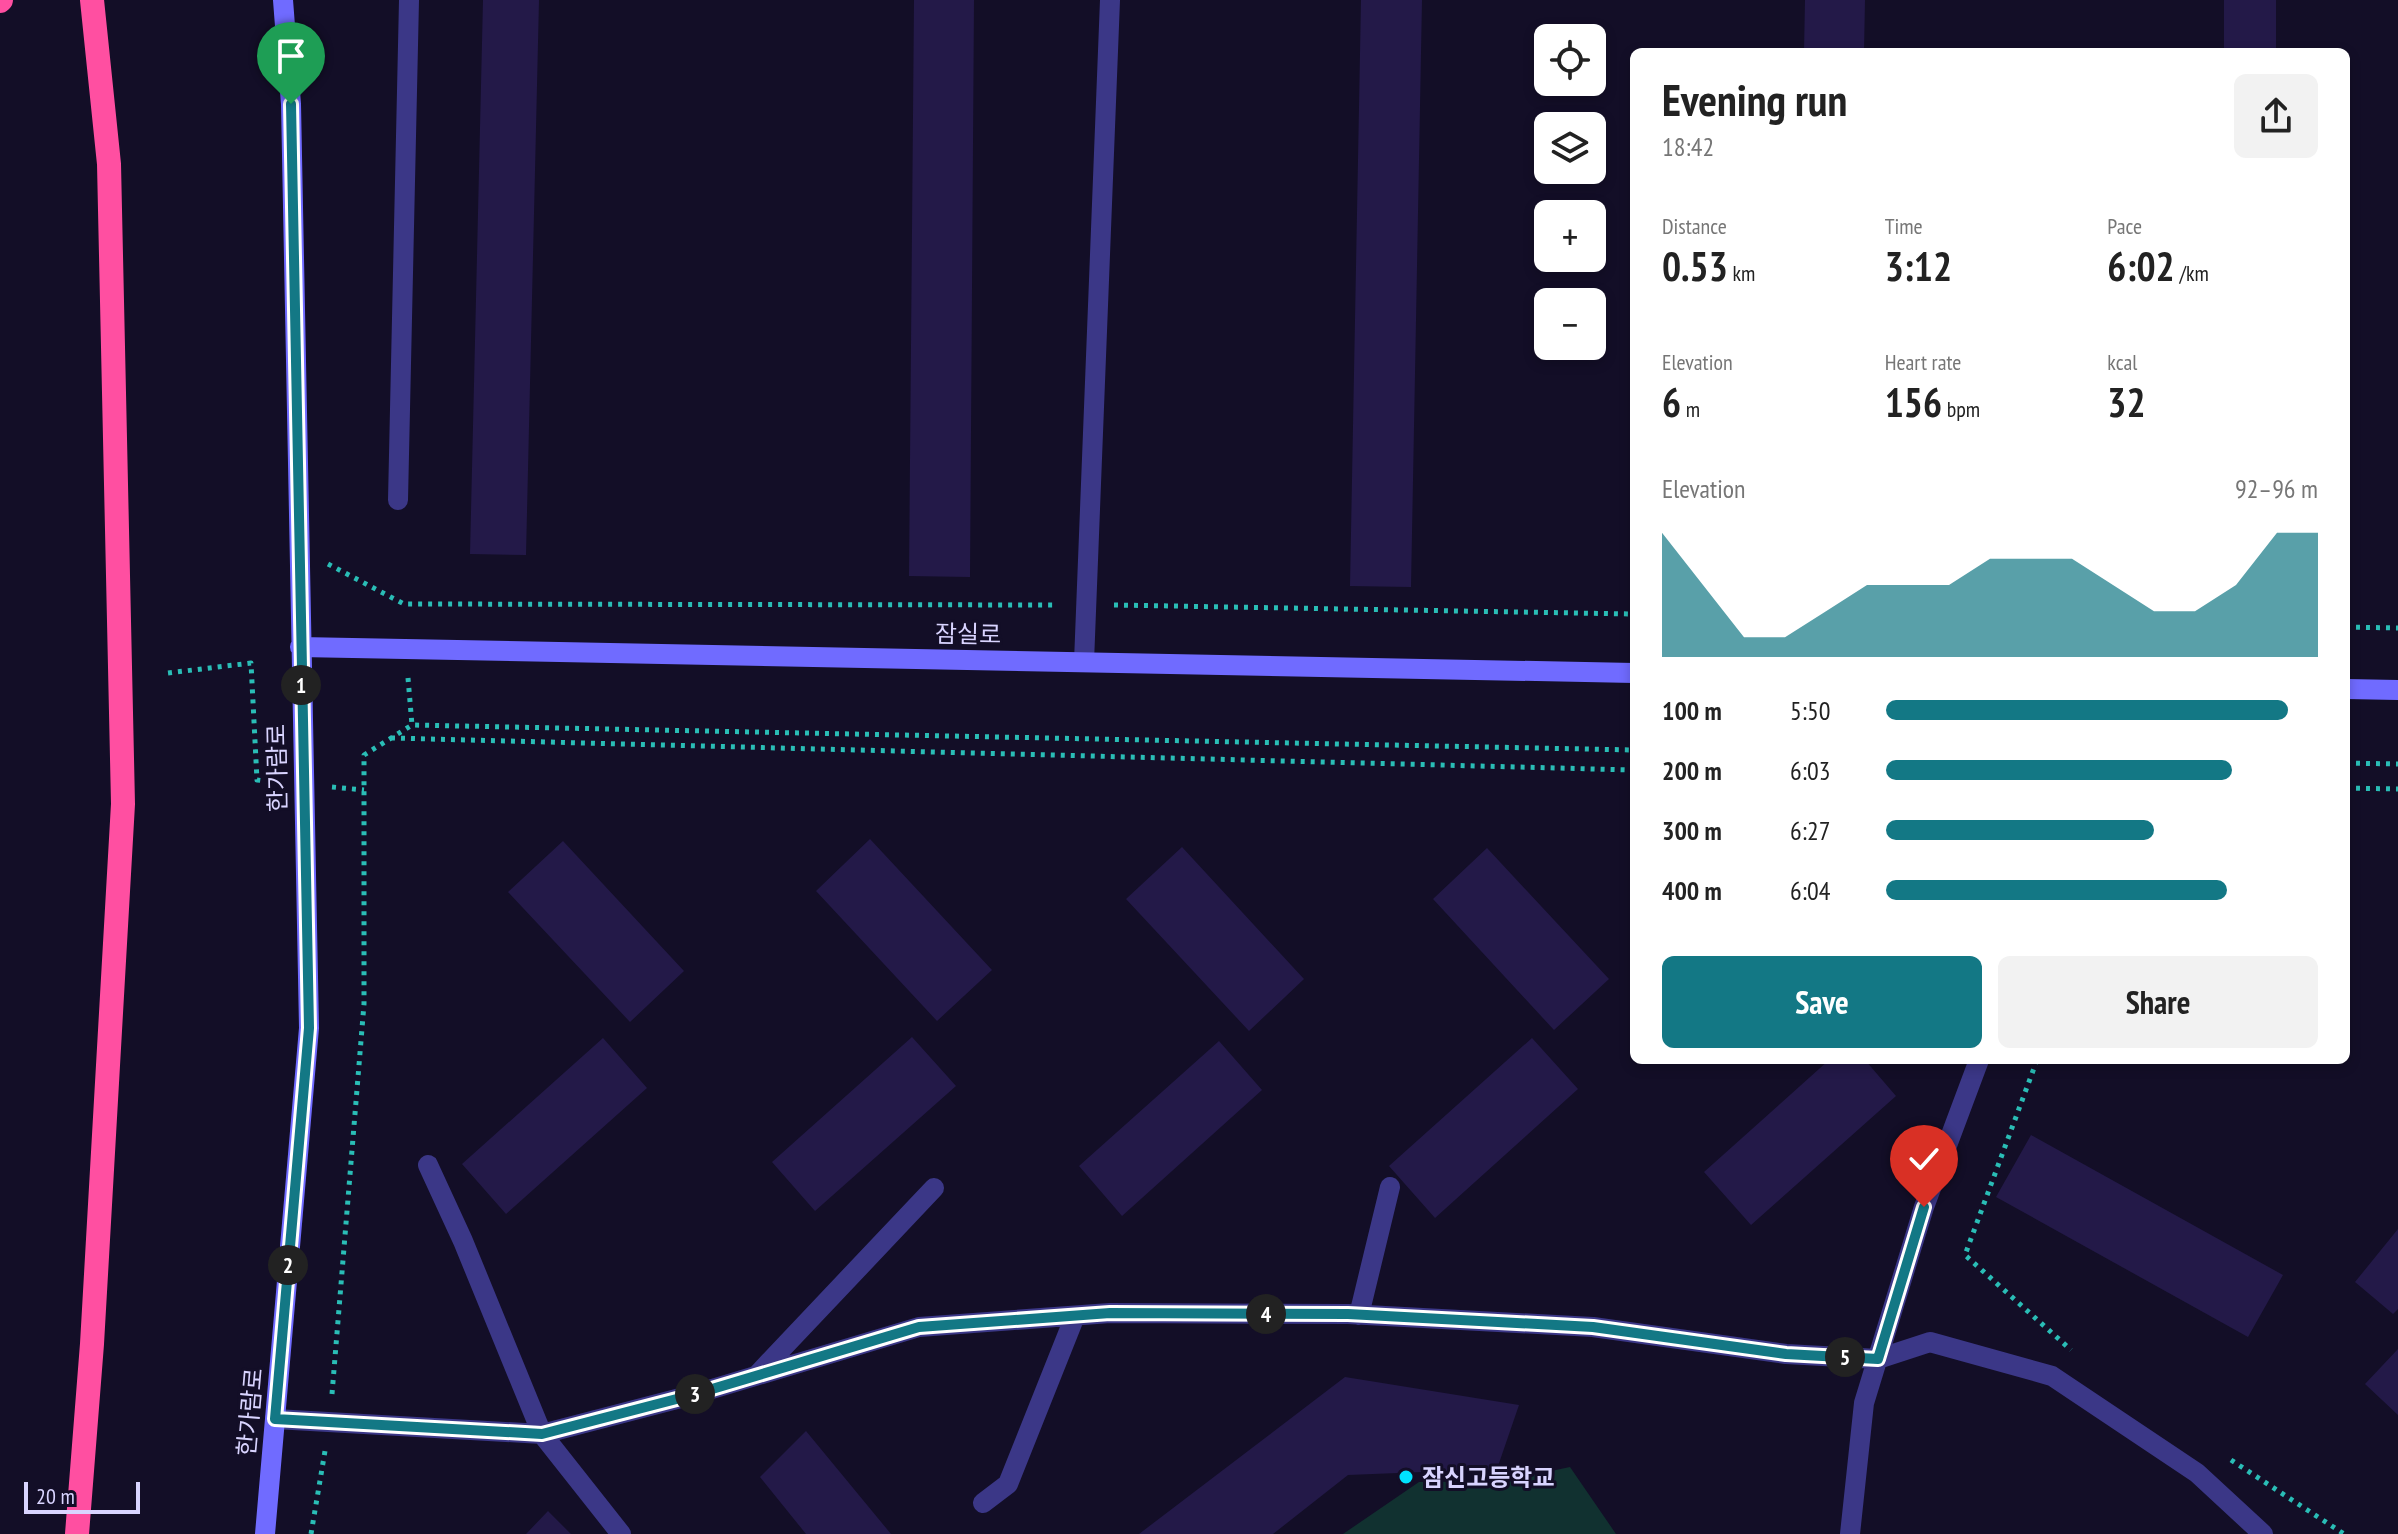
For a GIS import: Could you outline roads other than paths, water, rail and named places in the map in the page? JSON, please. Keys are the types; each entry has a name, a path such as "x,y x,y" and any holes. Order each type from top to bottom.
{"highway":[{"path":"77,1534 92,1344 123,804 109,164 92,0"}],"street":[{"name":"한가람로","path":"265,1534 309,1028 291,104 283,0"},
{"name":"잠실로","path":"300,647 1630,673"},
{"path":"2350,689 2398,690"}],"lane":[{"path":"398,500 409,0"},
{"path":"1084,662 1110,0"},
{"path":"1850,1534 1864,1403 1924,1207 1978,1064"},
{"path":"428,1165 463,1241 542,1434 621,1534"},
{"path":"1359,1315 1390,1187"},
{"path":"757,1376 934,1188"},
{"path":"275,1419 542,1434 757,1376 919,1327 1075,1316 1359,1315 1593,1327 1786,1354 1878,1359 1930,1342 2052,1376 2197,1473 2263,1534"},
{"path":"983,1503 1008,1484 1075,1316"}],"place":[{"name":"잠신고등학교","path":"1406,1477"}]}
